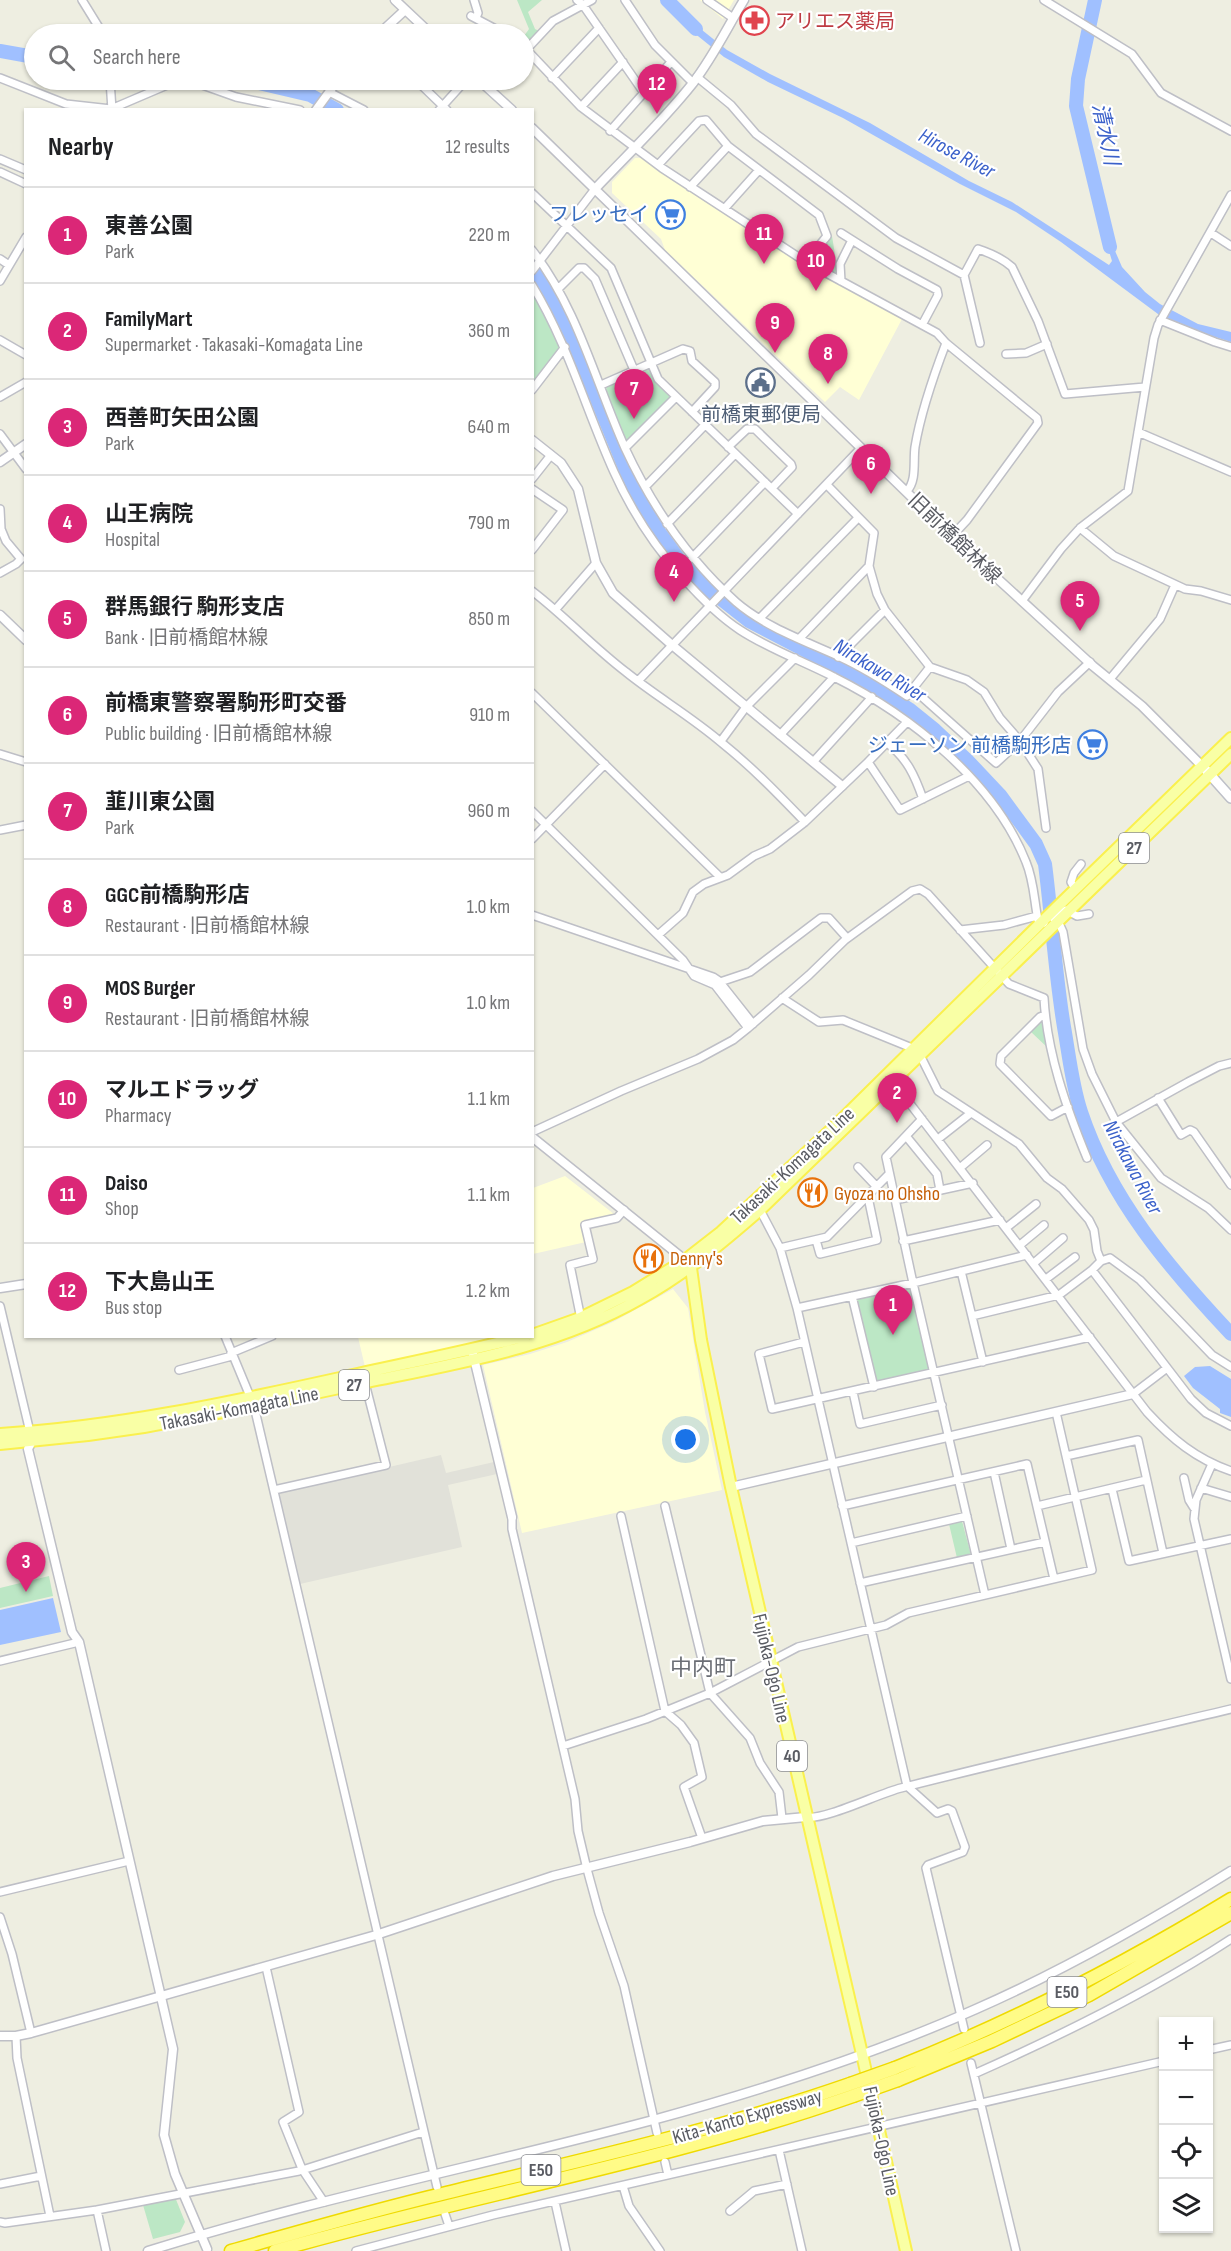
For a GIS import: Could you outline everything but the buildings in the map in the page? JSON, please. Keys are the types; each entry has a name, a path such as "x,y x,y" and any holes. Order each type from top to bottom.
{"highway":[{"name":"Kita-Kanto Expressway","path":"897,2074 1074,1989 1231,1899"},
{"name":"Kita-Kanto Expressway","path":"275,2251 426,2210 679,2149 992,2041 1089,1995 1231,1913"},
{"name":"Kita-Kanto Expressway","path":"231,2251 401,2204 675,2138 851,2090"}],"main road":[{"path":"1231,738 1202,766 1231,798"},
{"path":"1210,775 1231,754"},
{"name":"Takasaki-Komagata Line","path":"534,1334 582,1322 639,1300 760,1210 998,972 1075,889 1202,766"},
{"name":"Takasaki-Komagata Line","path":"998,972 1043,935 1051,917 1210,775"},
{"name":"Takasaki-Komagata Line","path":"688,1264 890,1078"},
{"name":"Fujioka-Ogo Line","path":"688,1264 731,1487 906,2251"},
{"name":"Takasaki-Komagata Line","path":"0,1444 31,1437 144,1427 559,1336 582,1322"},
{"name":"Takasaki-Komagata Line","path":"252,1402 365,1383 473,1355 520,1338"},
{"name":"Takasaki-Komagata Line","path":"0,1434 31,1437"}],"street":[{"path":"82,0 97,24"},
{"path":"395,0 420,24"},
{"path":"474,0 478,13 473,17 486,24"},
{"path":"534,40 553,21 580,2 592,0"},
{"path":"625,0 655,45 671,62 731,105 756,134 896,238 964,275"},
{"path":"707,0 733,18"},
{"path":"1044,0 1132,54 1161,93 1231,131"},
{"path":"742,1 721,40 695,80 595,189 537,266 558,289 576,324 625,448 645,487 667,524 692,558 723,590 760,618 867,671 907,696 930,667"},
{"path":"580,2 644,93"},
{"path":"390,24 405,10"},
{"path":"552,78 599,28"},
{"path":"534,60 581,107 610,131 690,187 806,262 937,333 1038,421 968,520 952,536"},
{"path":"581,107 623,62"},
{"path":"610,131 671,62"},
{"path":"0,78 24,87"},
{"path":"30,90 66,104 104,108"},
{"path":"111,90 114,108"},
{"path":"116,108 157,90"},
{"path":"216,90 236,97 290,108"},
{"path":"318,108 331,90"},
{"path":"426,90 443,108 458,90"},
{"path":"490,90 510,108"},
{"path":"328,94 360,108"},
{"path":"658,165 699,121 706,120 728,146 819,214 827,236 806,262"},
{"name":"旧前橋館林線","path":"534,130 952,536 1090,662 1142,706 1202,766"},
{"path":"690,187 728,146"},
{"path":"0,159 24,169"},
{"path":"725,208 759,170"},
{"path":"0,171 24,183"},
{"path":"534,195 611,268 658,379 798,514"},
{"path":"1022,601 1061,549 1080,528 1128,490 1154,338 1169,305 1231,195"},
{"path":"840,233 937,290 938,295 922,325"},
{"path":"1211,233 1231,246"},
{"path":"0,281 24,240"},
{"path":"841,281 840,264 852,240"},
{"path":"980,343 964,275 978,249 992,254 1012,267 1047,344 1065,394 1145,387"},
{"path":"0,259 9,265"},
{"path":"558,289 579,268 584,268 595,279 634,370"},
{"path":"534,288 565,347 620,484 658,547 684,579 740,630 872,697 907,722 969,776 1002,814 1016,839 1034,887 1051,917 1063,932 1083,1049 1092,1074 1116,1122 1161,1178 1208,1208 1231,1230"},
{"path":"1162,318 1231,347"},
{"path":"0,340 24,354"},
{"path":"907,491 912,485 914,452 922,413 946,343"},
{"path":"1006,354 1026,352 1047,344"},
{"path":"534,387 565,347"},
{"path":"602,385 683,349 690,351 692,361 715,382 715,387 692,412"},
{"path":"0,397 24,383"},
{"path":"625,448 676,397"},
{"path":"645,487 705,425"},
{"path":"728,447 747,429 755,429 792,467 772,488"},
{"path":"1138,432 1231,472"},
{"path":"0,434 24,467"},
{"path":"534,441 551,454 566,470 578,489 596,562 613,593 842,786"},
{"path":"0,462 24,445"},
{"path":"638,681 861,448"},
{"path":"534,476 551,454"},
{"path":"667,524 735,454"},
{"path":"692,558 765,482"},
{"path":"827,485 874,532 869,566 877,594 885,610 930,667 967,680 984,692 1000,718 1020,741 1038,769 1046,828"},
{"path":"534,490 563,510 534,547"},
{"path":"0,509 1,529 6,541 21,559 0,573"},
{"path":"760,618 858,518"},
{"path":"1080,528 1114,556 1185,589 1231,600"},
{"path":"556,609 596,562"},
{"path":"799,639 869,566"},
{"path":"1110,679 1160,619 1175,585"},
{"path":"534,592 556,609 588,642 721,741 766,780 805,822"},
{"path":"838,657 885,610"},
{"path":"0,615 24,638"},
{"path":"721,741 746,707 795,658"},
{"path":"913,689 996,763 1020,741 1058,692 1090,662"},
{"path":"780,735 834,677"},
{"path":"534,695 720,877"},
{"path":"813,762 872,697"},
{"path":"658,935 683,913 693,892 728,875 754,856 770,849 805,822 907,722"},
{"path":"887,743 909,766 923,799"},
{"path":"0,754 24,761"},
{"path":"868,762 900,810 969,776"},
{"path":"534,837 605,764"},
{"path":"534,813 658,935 694,976 715,985 751,1026"},
{"path":"0,830 24,825"},
{"path":"1075,889 1071,882 1081,864"},
{"path":"534,1131 698,1059 751,1026 847,938 916,889 924,890 1013,986 1044,998 1045,1015 1055,1064 1087,1158"},
{"path":"960,930 1089,914"},
{"path":"534,916 706,973 720,982 751,1026"},
{"path":"720,982 750,972 821,918 828,918 847,938"},
{"path":"782,998 819,1022 843,1020 916,1052 938,1091 1019,1144 1047,1178 1062,1189 1089,1220 1094,1230 1101,1261"},
{"path":"1045,1015 1040,1017 1001,1056 1000,1064 1051,1116 1068,1107"},
{"path":"1116,1122 1219,1066 1231,1063"},
{"path":"890,1078 961,1167 1132,1394 1170,1436 1195,1455 1231,1471"},
{"path":"1158,1098 1180,1135 1190,1131 1194,1132 1231,1185"},
{"path":"938,1139 971,1113"},
{"path":"922,1119 886,1157 903,1241 985,1595"},
{"path":"906,1136 937,1174 940,1190"},
{"path":"534,1139 688,1264"},
{"path":"961,1167 987,1145"},
{"path":"858,1167 877,1187"},
{"path":"780,1248 827,1237 890,1174"},
{"path":"895,1200 973,1183"},
{"path":"816,1240 820,1254 877,1240 868,1197"},
{"path":"1006,1228 1036,1204"},
{"path":"582,1322 570,1265 593,1259 585,1225 617,1218 624,1210"},
{"path":"760,1210 780,1248 797,1308 907,1786 937,1813 952,1810 965,1848 963,1852 928,1865 926,1868 964,2029"},
{"path":"903,1241 1000,1220"},
{"path":"1020,1245 1044,1225"},
{"path":"1034,1263 1063,1238"},
{"path":"797,1308 1027,1255"},
{"path":"1046,1279 1075,1257"},
{"path":"972,1316 1059,1295 1101,1261 1110,1258 1140,1280 1212,1355 1231,1366"},
{"path":"1092,1270 1197,1405 1216,1419 1231,1426"},
{"path":"961,1271 983,1362"},
{"path":"0,1288 24,1284"},
{"path":"852,1296 874,1388"},
{"path":"0,1306 31,1437 28,1449 72,1632 79,1642 173,2049 164,2135 183,2192 207,2249"},
{"path":"804,1342 759,1354 772,1409 874,1388 1090,1337"},
{"path":"226,1338 252,1402 274,1490 376,1935 437,2187"},
{"path":"179,1370 231,1354 267,1338"},
{"path":"473,1355 512,1517 512,1529 533,1625 575,1799 578,1831 599,1913 624,1986 657,2133"},
{"path":"731,1487 1132,1394 1167,1368"},
{"path":"274,1490 386,1465 365,1383"},
{"path":"853,1392 860,1424 942,1405"},
{"path":"562,1746 646,1719 710,1694 803,1645 886,1625 908,1613 1092,1570 1056,1412"},
{"path":"1066,1456 1138,1440 1163,1553"},
{"path":"842,1506 1027,1464 1054,1579"},
{"path":"1212,1464 1194,1508 1194,1519 1231,1679"},
{"path":"994,1472 1011,1549"},
{"path":"1184,1478 1189,1500 1194,1508"},
{"path":"1037,1506 1146,1480"},
{"path":"1202,1488 1231,1497"},
{"path":"1113,1489 1129,1561 1231,1539"},
{"path":"665,1506 710,1694 750,1738 760,1763 779,1792 783,1818"},
{"path":"621,1516 665,1711 681,1725 694,1743 702,1777 684,1787 702,1838"},
{"path":"851,1543 967,1516"},
{"path":"860,1583 1045,1542"},
{"path":"0,1661 79,1642"},
{"path":"0,2036 31,2033 161,1997 376,1935 525,1885 763,1821 806,1817 813,1819 884,1792 1231,1709"},
{"path":"0,1892 129,1861"},
{"path":"148,2251 201,2234 655,2119 862,2054 961,2016 1070,1964 1168,1910 1231,1871"},
{"path":"0,1917 12,1954 31,2033"},
{"path":"974,2074 1082,2024 1159,1983 1231,1939"},
{"path":"266,1967 299,2112 283,2121 302,2169 324,2202"},
{"path":"16,2036 16,2058 50,2216"},
{"path":"1213,2049 1231,2045"},
{"path":"356,2251 450,2226 1159,2062"},
{"path":"971,2063 1016,2251"},
{"path":"0,2222 97,2210 302,2169 423,2132"},
{"path":"779,2150 802,2251"},
{"path":"664,2162 668,2175"},
{"path":"0,2184 41,2176"},
{"path":"730,2211 754,2190 787,2184"},
{"path":"623,2186 629,2206 660,2251"},
{"path":"555,2202 566,2251"},
{"path":"97,2210 106,2251"},
{"path":"445,2214 450,2226"}],"shaded area":[{"path":"517,0 542,0 528,12 533,24 527,24"},
{"path":"700,0 734,0 723,19"},
{"path":"635,158 641,158 808,267 902,319 859,400 840,387 825,402 665,250 661,239 612,193 612,182"},
{"path":"832,236 838,273 835,275 813,263 812,259"},
{"path":"534,296 560,346 534,383"},
{"path":"648,368 656,382 670,394 670,399 629,440 625,439 606,389 608,385"},
{"path":"1038,1022 1044,1024 1049,1049 1030,1031"},
{"path":"565,1176 614,1214 581,1222 586,1242 534,1254 534,1188"},
{"path":"909,1286 929,1370 875,1380 857,1301 860,1297"},
{"path":"673,1289 688,1308 705,1412 722,1490 522,1533 483,1365 530,1354 567,1342 613,1322"},
{"path":"358,1338 493,1338 365,1367"},
{"path":"441,1455 446,1473 494,1462 497,1474 448,1485 462,1547 300,1584 279,1495 281,1492"},
{"path":"962,1521 971,1555 957,1558 949,1524"},
{"path":"49,1576 53,1596 0,1608 0,1588"},
{"path":"175,2197 185,2222 180,2232 153,2239 143,2205"}],"water":[{"path":"681,18 687,18 727,50 770,74 870,123 969,181 1012,202 1109,265 1112,261 1105,238 1106,230 1122,267 1145,292 1160,304 1198,324 1231,332 1231,342 1180,326 1158,314 1061,242 1016,212 960,184 843,118 768,82 724,57 683,24"},
{"path":"1210,1366 1231,1379 1231,1417 1220,1413 1220,1409 1193,1388 1184,1376 1195,1367"},
{"path":"53,1598 61,1632 0,1645 0,1610"}],"waterway":[{"name":"Hirose River","path":"667,0 696,29"},
{"name":"清水川","path":"1095,0 1078,79 1076,106 1110,247"},
{"name":"Nirakawa River","path":"0,51 24,55"},
{"name":"Nirakawa River","path":"289,90 310,95 333,108"},
{"name":"Nirakawa River","path":"534,272 547,288 570,333 631,483 659,532 678,558 707,588 749,621 872,685 909,709 967,760 1000,795 1036,844 1045,864 1058,986 1073,1081 1093,1144 1108,1174 1144,1231 1185,1284 1231,1334"}],"place":[{"name":"アリエス薬局","path":"754,21"},
{"name":"下大島山王","path":"657,114"},
{"name":"フレッセイ","path":"670,214"},
{"name":"Daiso","path":"764,264"},
{"name":"マルエドラッグ","path":"816,291"},
{"name":"MOS Burger","path":"775,353"},
{"name":"前橋東郵便局","path":"761,383"},
{"name":"GGC前橋駒形店","path":"828,384"},
{"name":"韮川東公園","path":"634,419"},
{"name":"前橋東警察署駒形町交番","path":"871,494"},
{"name":"山王病院","path":"674,602"},
{"name":"群馬銀行 駒形支店","path":"1080,631"},
{"name":"ジェーソン 前橋駒形店","path":"1092,745"},
{"name":"FamilyMart","path":"897,1123"},
{"name":"Gyoza no Ohsho","path":"813,1193"},
{"name":"Denny's","path":"649,1258"},
{"name":"東善公園","path":"893,1335"},
{"name":"西善町矢田公園","path":"26,1592"}],"district":[{"name":"中内町","path":"703,1667"}]}
